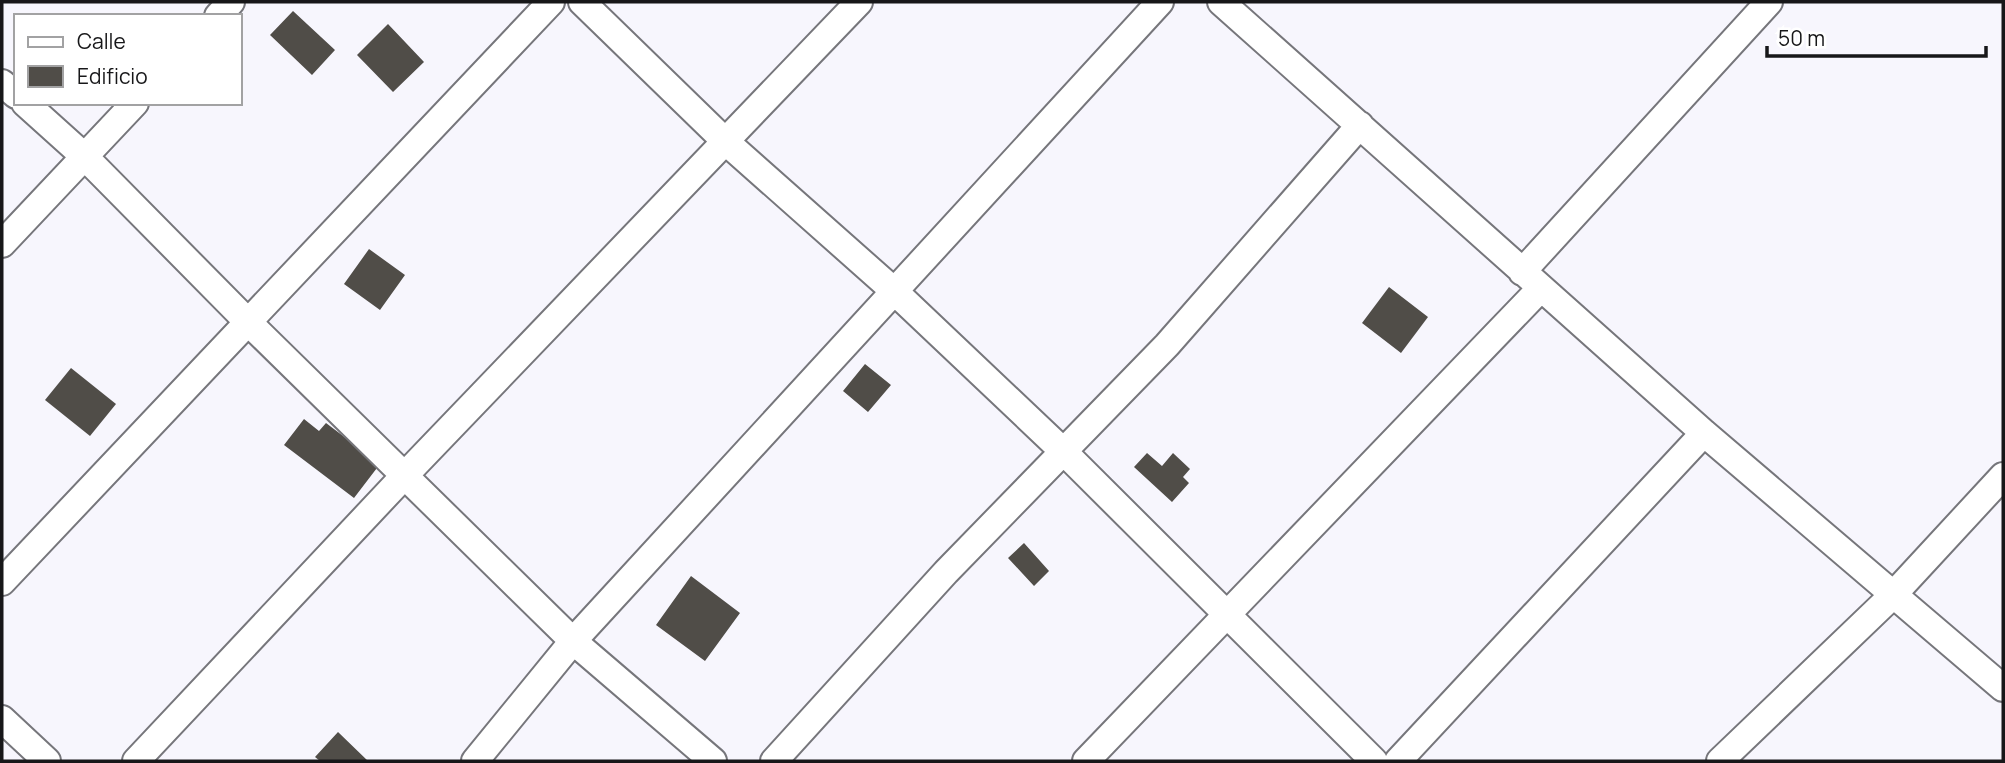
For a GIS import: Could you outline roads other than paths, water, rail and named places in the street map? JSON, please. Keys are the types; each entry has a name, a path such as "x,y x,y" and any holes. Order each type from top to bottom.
{"street":[{"path":"2,582 551,2"},
{"path":"582,2 725,141 893,290 1064,452 1374,761"},
{"path":"136,761 405,475 859,2"},
{"path":"475,761 573,640 1160,2"},
{"path":"1221,2 1704,433 2003,688"},
{"path":"1086,761 1373,466 1769,2"},
{"path":"26,105 85,157 249,323 573,640 713,761"},
{"path":"2,244 133,105"},
{"path":"774,761 946,572 1167,345 1360,125"},
{"path":"1398,761 1704,433"},
{"path":"1720,761 1893,595 2003,476"},
{"path":"2,719 47,761"}]}
